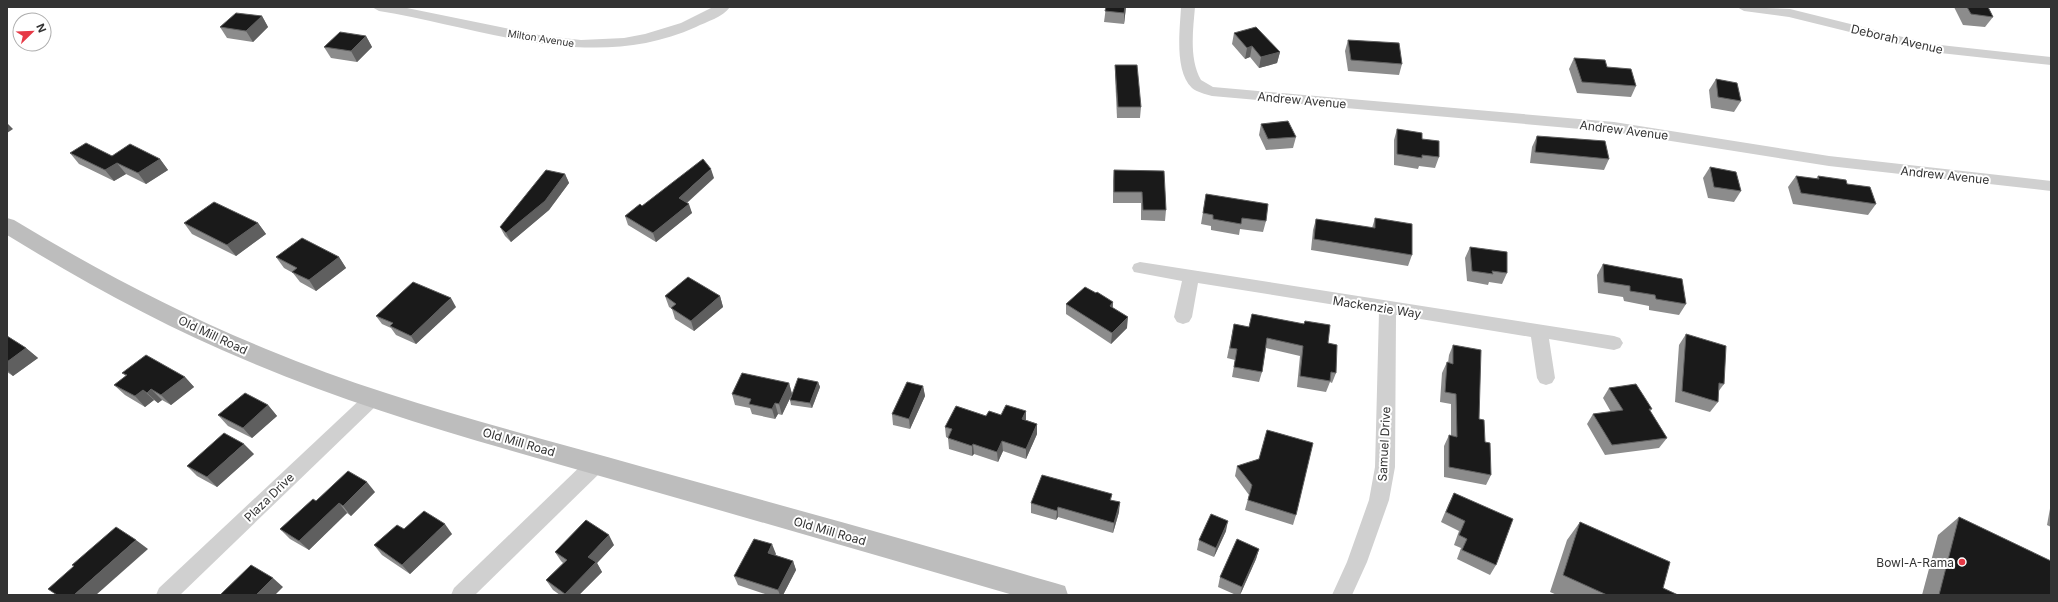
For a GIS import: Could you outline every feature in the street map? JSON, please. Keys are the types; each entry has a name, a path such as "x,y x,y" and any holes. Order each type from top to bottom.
{"street":[{"name":"Milton Avenue","path":"378,7 422,14 548,41 581,44 616,42 659,35 698,21 723,7"},
{"name":"Andrew Avenue","path":"1188,7 1189,74 1197,85 1205,89 1223,93 1614,127 1829,161 2051,186"},
{"name":"Deborah Avenue","path":"1744,7 1790,13 1814,13 1869,34 1931,48 2047,61"},
{"path":"2047,61 2051,72"},
{"name":"Old Mill Road","path":"7,225 116,288 213,337 277,364 372,399 476,431 1055,595"},
{"name":"Mackenzie Way","path":"1140,268 1388,309 1614,343"},
{"path":"1183,317 1191,277"},
{"name":"Samuel Drive","path":"1342,595 1357,562 1380,500 1385,467 1388,309"},
{"path":"1539,332 1546,378"},
{"name":"Plaza Drive","path":"166,595 372,399"},
{"path":"461,595 596,464"}],"building":[{"path":"1106,7 1125,7 1124,13 1105,11"},
{"path":"1967,7 1988,7 1993,17 1971,14"},
{"path":"236,13 262,16 246,31 220,27"},
{"path":"1256,27 1280,52 1261,57 1252,46 1247,48 1234,33"},
{"path":"340,32 366,36 351,51 324,47"},
{"path":"1348,40 1399,43 1402,64 1351,60"},
{"path":"1574,58 1605,60 1607,67 1631,69 1636,86 1582,82"},
{"path":"1115,65 1137,65 1141,107 1118,107"},
{"path":"1716,79 1737,83 1741,101 1718,97"},
{"path":"1288,121 1296,137 1268,139 1261,124"},
{"path":"1397,129 1422,133 1422,139 1439,141 1439,157 1422,155 1422,158 1397,154"},
{"path":"1537,136 1605,141 1609,159 1535,152"},
{"path":"86,143 112,156 130,144 160,159 138,173 117,163 105,170 70,153"},
{"path":"703,159 711,169 679,198 689,204 653,233 625,216 640,204 642,206"},
{"path":"1710,167 1736,172 1741,191 1714,187"},
{"path":"546,170 565,174 545,201 506,233 500,227"},
{"path":"1114,170 1164,171 1166,210 1143,210 1142,192 1114,192"},
{"path":"1796,176 1819,179 1818,176 1846,180 1847,184 1870,187 1876,204 1801,193"},
{"path":"1206,194 1268,204 1266,221 1242,218 1241,224 1213,219 1213,215 1203,213"},
{"path":"214,202 258,223 227,245 184,223"},
{"path":"1375,218 1412,224 1412,255 1314,239 1316,219 1375,228"},
{"path":"302,238 339,257 309,280 292,272 297,268 276,257"},
{"path":"1470,247 1507,252 1507,273 1492,271 1493,274 1472,271"},
{"path":"1603,264 1682,279 1686,304 1656,299 1655,295 1630,291 1630,286 1604,282"},
{"path":"688,277 720,296 691,321 671,308 676,304 665,296"},
{"path":"413,282 451,298 411,336 390,326 393,323 376,316"},
{"path":"1085,287 1096,293 1097,292 1113,302 1110,306 1128,317 1112,333 1066,304"},
{"path":"1252,314 1304,324 1305,321 1330,325 1328,343 1337,345 1336,373 1331,372 1330,381 1300,376 1303,346 1267,338 1262,372 1234,367 1237,349 1230,348 1234,324 1249,327"},
{"path":"1686,334 1726,346 1724,384 1719,383 1718,402 1682,391"},
{"path":"7,336 26,348 7,362"},
{"path":"1453,345 1481,350 1479,419 1484,420 1485,442 1490,443 1491,475 1449,467 1449,435 1457,437 1456,394 1445,392 1447,362 1453,364"},
{"path":"146,355 185,377 161,395 151,389 147,393 143,390 135,396 114,385 127,375 122,373"},
{"path":"742,373 789,383 779,404 775,403 772,409 749,404 751,399 732,394"},
{"path":"798,378 818,382 810,403 790,400"},
{"path":"907,382 923,386 909,419 892,414"},
{"path":"1636,384 1652,409 1649,409 1667,438 1612,445 1593,414 1623,410 1609,388"},
{"path":"245,393 268,405 243,428 218,415"},
{"path":"1006,405 1026,411 1022,419 1037,424 1026,449 1002,441 997,452 948,438 952,429 945,427 956,406 986,416 989,411 1001,415"},
{"path":"1267,430 1313,443 1296,515 1248,500 1252,485 1237,466 1259,459"},
{"path":"224,433 244,444 207,477 187,466"},
{"path":"348,471 367,482 343,506 339,503 299,541 280,529 313,499 316,501"},
{"path":"1042,475 1112,494 1110,500 1120,502 1114,523 1058,507 1057,511 1031,503"},
{"path":"1454,493 1513,519 1496,565 1462,550 1467,539 1459,535 1465,521 1446,512"},
{"path":"424,511 445,524 402,565 374,545 397,525 404,529"},
{"path":"1211,514 1228,521 1216,548 1199,540"},
{"path":"1959,517 2051,561 2051,595 1939,595"},
{"path":"586,520 609,535 588,557 596,562 565,594 546,580 567,560 555,552"},
{"path":"1580,522 1670,562 1663,588 1678,595 1607,595 1563,575"},
{"path":"116,527 136,540 74,595 57,595 48,589 74,566 72,565"},
{"path":"754,539 772,544 768,553 793,561 778,590 734,576"},
{"path":"1237,539 1259,549 1242,587 1220,577"},
{"path":"251,565 273,578 256,595 220,595"}],"place":[{"name":"Bowl-A-Rama","path":"1962,562"}]}
